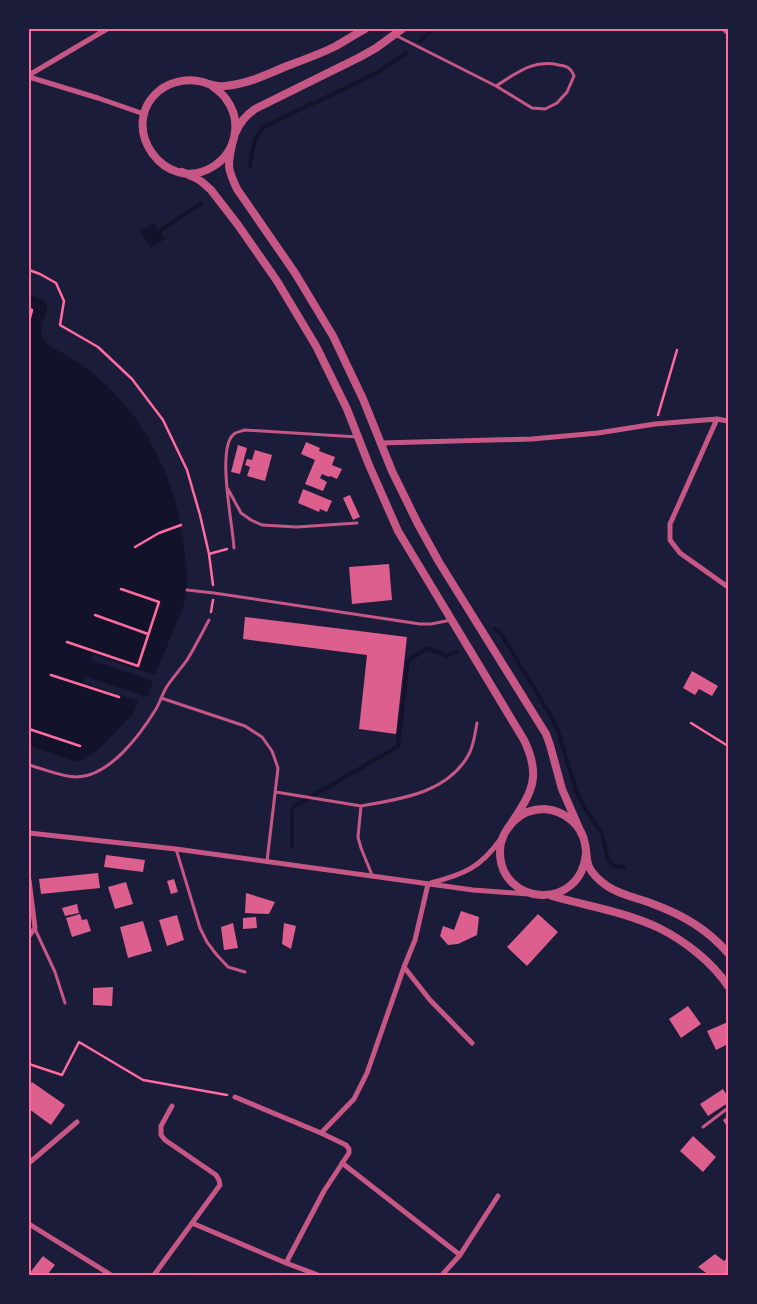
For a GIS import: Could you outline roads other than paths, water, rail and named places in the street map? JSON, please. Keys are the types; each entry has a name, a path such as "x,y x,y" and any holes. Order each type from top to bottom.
{"street":[{"path":"29,76 107,29"},
{"path":"365,29 334,46 248,83 212,86 194,80 185,80 167,86 153,98 144,114 143,131 148,148 159,161 166,166 196,178 211,190 238,224 277,281 316,346 359,437 398,531 524,740 531,755 534,775 530,790 504,835 501,843 501,860 507,876 512,882 518,888 534,895"},
{"path":"402,29 360,58 255,109 246,116 232,145 228,161 230,175 237,189 295,272 333,336 363,399 392,471 418,524 439,562 546,734 560,781 582,835 589,867 606,885 619,892 654,904 703,929 728,953"},
{"path":"724,29 728,33"},
{"path":"29,76 144,114"},
{"path":"212,86 227,99 232,108 235,116 235,136"},
{"path":"182,172 199,172 215,165 228,153 232,145"},
{"path":"380,443 532,439 598,433 655,424 717,419 728,421"},
{"path":"717,419 670,524 670,540 680,553 728,587"},
{"path":"508,827 518,817 531,811 544,809 558,812 570,819 582,835"},
{"path":"29,833 176,848 472,890 550,895 626,916 659,928 701,956 728,986"},
{"path":"428,884 452,878 467,871 492,851 504,835"},
{"path":"550,895 565,890 575,882 582,871 586,852"},
{"path":"29,880 35,928 29,936"},
{"path":"321,1133 354,1099 360,1090 415,940 428,884"},
{"path":"404,967 430,1000 472,1043"},
{"path":"235,1097 321,1133 346,1145 349,1149 324,1191 286,1263"},
{"path":"154,1275 220,1185 220,1180 216,1175 165,1140 161,1135 161,1126 172,1106"},
{"path":"29,1163 77,1122"},
{"path":"342,1163 460,1255"},
{"path":"444,1275 460,1255 498,1196"},
{"path":"192,1223 318,1275"},
{"path":"29,1224 111,1275"}],"lane":[{"path":"394,35 496,86 532,108 545,109 558,103 567,92 574,76 568,66 541,63 530,66 496,86"},
{"path":"234,548 225,472 226,449 234,434 245,430 359,437"},
{"path":"227,487 241,513 262,525 296,527 357,523"},
{"path":"187,590 420,624 452,620"},
{"path":"29,765 62,775 77,776 102,770 117,758 156,709 166,688 188,659 209,620"},
{"path":"161,698 245,726 262,737 272,751 278,768 267,860"},
{"path":"276,792 360,806 399,800 422,793 441,783 459,769 470,752 477,724"},
{"path":"360,806 358,836 372,875"},
{"path":"176,848 200,928 207,942 228,967 245,972"},
{"path":"35,928 55,972 65,1003"},
{"path":"703,1127 728,1108"}],"waterway":[{"path":"420,41 433,29"},
{"path":"250,166 255,140 264,127 368,77 406,53"},
{"path":"160,231 201,203"},
{"path":"495,629 500,632 558,731 577,793 602,834 608,860 613,866 624,867"},
{"path":"292,847 293,807 397,747 408,661 427,648 447,656 457,651"}]}
